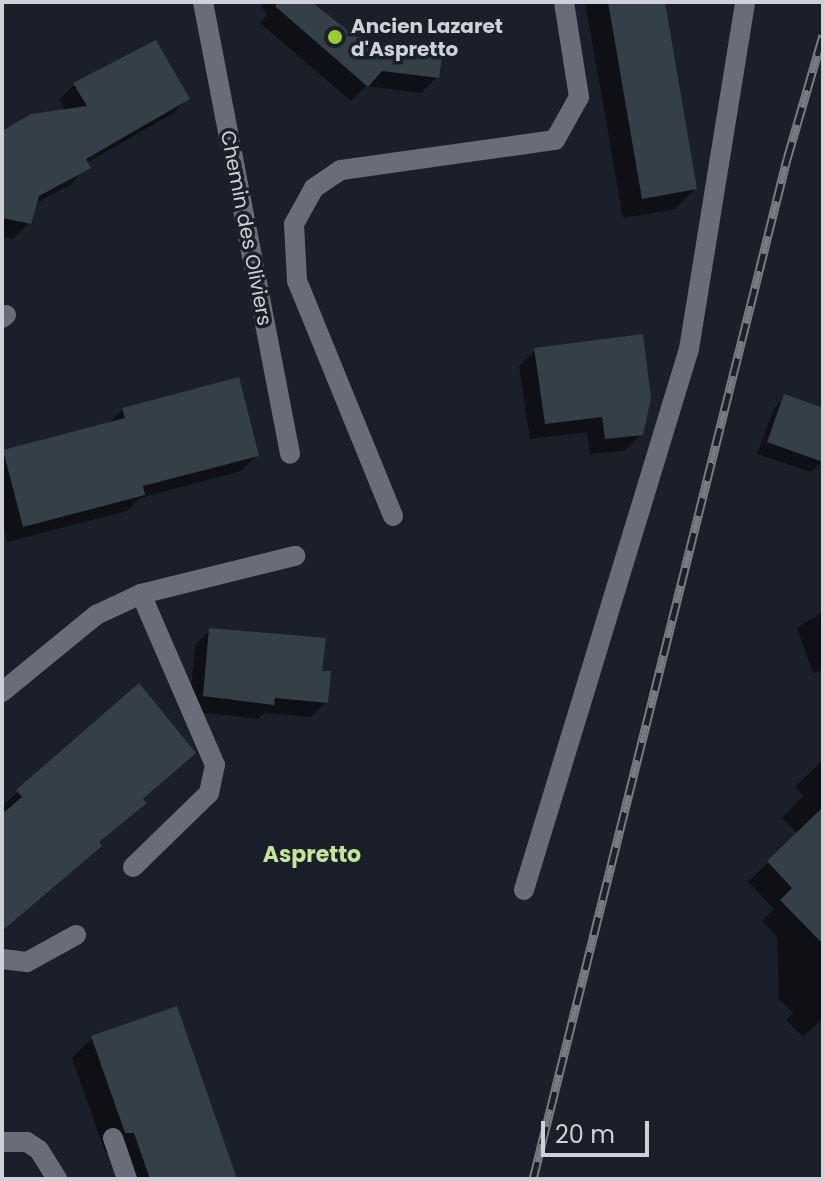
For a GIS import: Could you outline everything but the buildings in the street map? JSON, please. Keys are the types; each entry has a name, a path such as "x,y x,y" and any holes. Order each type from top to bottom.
{"street":[{"name":"Chemin des Oliviers","path":"203,2 290,454"},
{"path":"393,516 297,281 294,224 314,188 341,170 555,140 579,97 564,2"},
{"path":"524,890 689,349 745,2"},
{"path":"2,692 96,615 141,594 295,556"},
{"path":"133,867 209,793 215,765 141,594"},
{"path":"2,959 27,962 76,935"},
{"path":"113,1138 127,1179"},
{"path":"2,1142 27,1142 39,1150 57,1179"}],"railway":[{"path":"533,1179 787,159 823,35"}],"place":[{"name":"Ancien Lazaret d'Aspretto","path":"335,37"}],"district":[{"name":"Aspretto","path":"312,855"}]}
